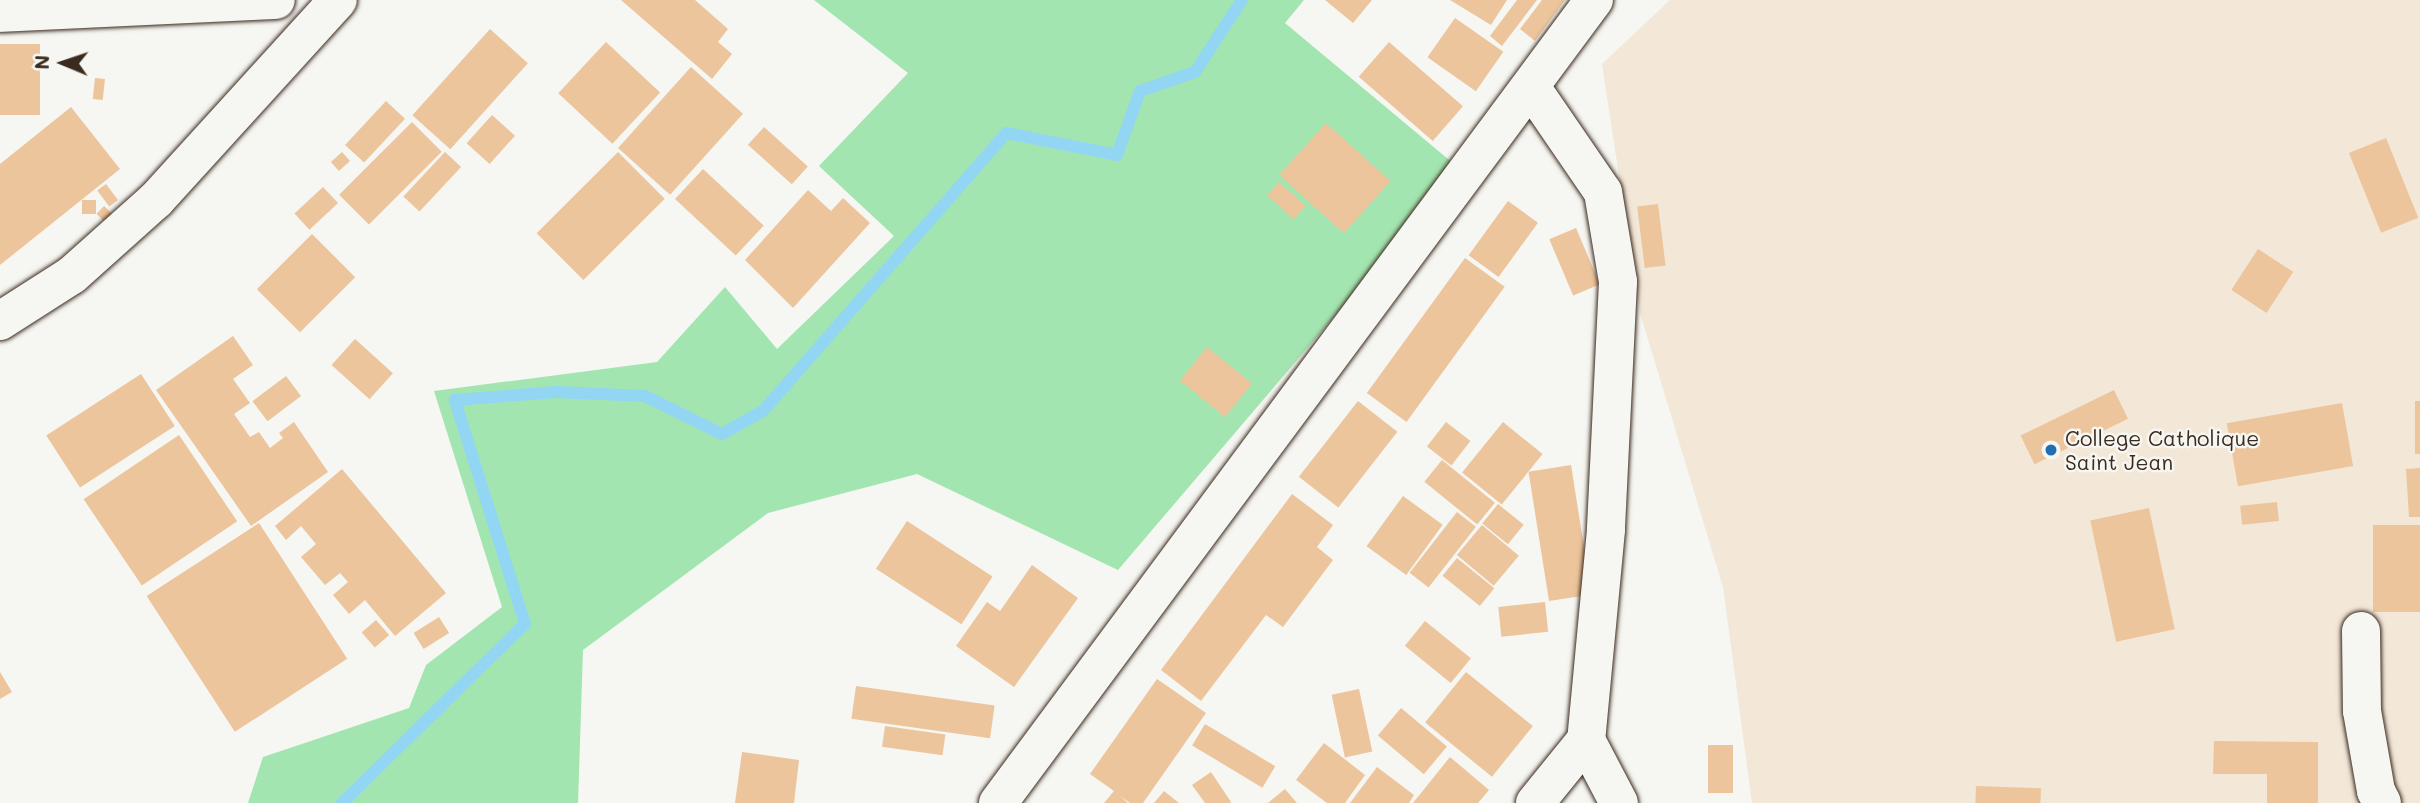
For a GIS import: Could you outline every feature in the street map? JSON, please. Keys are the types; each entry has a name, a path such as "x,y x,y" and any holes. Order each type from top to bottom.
{"street":[{"path":"0,13 276,0"},
{"path":"0,321 72,275 156,200 338,0"},
{"path":"998,803 1594,0"},
{"path":"1531,87 1603,192 1618,282 1606,530 1586,740 1619,803"},
{"path":"2361,631 2362,711 2376,791 2382,803"},
{"path":"1535,803 1586,740"}],"shaded area":[{"name":"College Catholique Saint Jean","path":"1670,0 2420,0 2420,803 1752,803 1723,587 1640,313 1602,64"}],"green space":[{"path":"814,0 1304,0 1285,23 1460,169 1118,570 917,474 768,513 583,650 578,803 248,803 263,757 409,708 426,665 502,607 434,391 657,362 725,287 777,349 894,236 819,166 908,73"}],"building":[{"path":"621,0 695,0 728,29 718,42 732,54 712,79"},
{"path":"1325,0 1372,0 1353,23"},
{"path":"1450,0 1507,0 1491,25"},
{"path":"1517,0 1537,0 1502,46 1490,36"},
{"path":"1542,0 1565,0 1535,41 1520,29"},
{"path":"1455,18 1503,52 1476,91 1427,57"},
{"path":"490,29 528,63 450,149 412,115"},
{"path":"606,42 660,92 612,144 558,93"},
{"path":"1389,42 1463,106 1433,141 1359,77"},
{"path":"0,44 40,44 40,115 0,115"},
{"path":"691,67 743,114 670,195 618,148"},
{"path":"95,78 105,79 103,100 93,99"},
{"path":"386,101 405,119 364,163 345,145"},
{"path":"71,107 120,169 0,265 0,164"},
{"path":"492,115 515,136 490,164 467,143"},
{"path":"412,122 442,152 369,225 339,195"},
{"path":"1326,123 1391,181 1344,233 1279,175"},
{"path":"764,127 808,166 792,184 748,145"},
{"path":"2386,138 2418,218 2381,233 2349,153"},
{"path":"342,152 350,161 339,171 331,162"},
{"path":"445,152 461,167 419,212 403,197"},
{"path":"618,152 665,199 583,280 537,233"},
{"path":"703,169 764,226 736,256 675,199"},
{"path":"1279,182 1306,206 1294,219 1267,195"},
{"path":"106,184 118,200 109,207 97,191"},
{"path":"323,187 338,203 309,230 294,214"},
{"path":"808,190 831,211 843,198 870,223 793,308 745,260"},
{"path":"82,200 96,200 96,214 82,214"},
{"path":"1508,201 1538,223 1499,277 1469,255"},
{"path":"1658,204 1666,266 1645,268 1637,207"},
{"path":"104,206 122,223 115,231 96,214"},
{"path":"1576,228 1600,284 1573,295 1549,239"},
{"path":"312,234 355,277 300,332 257,289"},
{"path":"2258,249 2293,272 2267,313 2231,290"},
{"path":"1465,258 1505,287 1406,422 1367,393"},
{"path":"233,336 253,365 233,379 250,403 234,414 250,437 259,432 270,448 283,438 279,433 294,422 328,472 251,526 156,390"},
{"path":"355,339 393,373 369,399 332,365"},
{"path":"1207,347 1252,384 1225,417 1180,380"},
{"path":"141,374 175,426 80,488 46,436"},
{"path":"286,376 301,396 268,421 252,401"},
{"path":"2114,390 2128,419 2035,464 2021,436"},
{"path":"1358,401 1397,432 1338,507 1299,477"},
{"path":"2415,401 2420,401 2420,454 2415,454"},
{"path":"2342,403 2353,466 2238,486 2227,423"},
{"path":"1446,422 1470,441 1451,466 1427,446"},
{"path":"1503,422 1543,454 1502,505 1462,473"},
{"path":"179,435 237,521 142,586 84,499"},
{"path":"1442,460 1495,503 1477,525 1424,482"},
{"path":"1571,465 1591,594 1549,601 1529,472"},
{"path":"2420,468 2420,517 2409,517 2406,469"},
{"path":"342,469 446,593 395,636 365,600 349,614 333,595 348,582 340,573 325,585 301,557 316,544 301,526 286,540 275,526"},
{"path":"1292,494 1333,525 1317,547 1333,560 1283,627 1266,615 1201,701 1161,670"},
{"path":"1403,496 1443,525 1406,575 1367,546"},
{"path":"2277,502 2279,521 2242,525 2240,506"},
{"path":"1498,504 1524,525 1508,544 1482,523"},
{"path":"2149,508 2175,629 2116,642 2090,520"},
{"path":"1457,512 1476,527 1429,587 1410,573"},
{"path":"907,521 993,577 961,624 876,569"},
{"path":"259,523 347,659 235,732 147,596"},
{"path":"1482,525 1519,556 1494,586 1457,555"},
{"path":"2373,525 2420,525 2420,612 2373,612"},
{"path":"1457,558 1494,588 1480,606 1443,576"},
{"path":"1032,565 1078,598 1014,687 956,646 987,602 1000,611"},
{"path":"1545,602 1548,632 1501,637 1498,607"},
{"path":"439,617 449,633 424,649 414,633"},
{"path":"376,620 389,635 375,648 362,632"},
{"path":"1425,621 1471,658 1451,683 1405,646"},
{"path":"0,672 12,692 0,699"},
{"path":"1466,672 1533,726 1492,777 1425,723"},
{"path":"1157,679 1206,713 1143,803 1130,803 1120,796 1128,803 1104,803 1114,791 1090,774"},
{"path":"856,686 995,705 990,738 851,719"},
{"path":"1359,689 1372,752 1345,757 1332,695"},
{"path":"1401,708 1447,747 1424,774 1378,736"},
{"path":"1205,724 1275,766 1262,788 1192,745"},
{"path":"885,726 945,734 942,755 882,747"},
{"path":"2214,741 2318,742 2318,803 2267,803 2267,774 2213,774"},
{"path":"1324,743 1365,775 1345,803 1327,803 1296,780"},
{"path":"1708,745 1733,745 1733,793 1708,793"},
{"path":"742,752 799,760 794,803 735,803"},
{"path":"1450,757 1489,790 1478,803 1413,803"},
{"path":"1377,767 1414,795 1409,803 1350,803"},
{"path":"1211,772 1230,803 1205,803 1192,785"},
{"path":"1976,786 2041,788 2040,803 1975,803"},
{"path":"1285,789 1297,803 1268,803"},
{"path":"1164,791 1179,803 1154,803"}],"waterway":[{"path":"342,803 525,624 455,400 556,392 645,396 722,434 763,411 1006,133 1117,155 1140,91 1195,72 1242,0"}],"place":[{"name":"College Catholique Saint Jean","path":"2051,450"}]}
